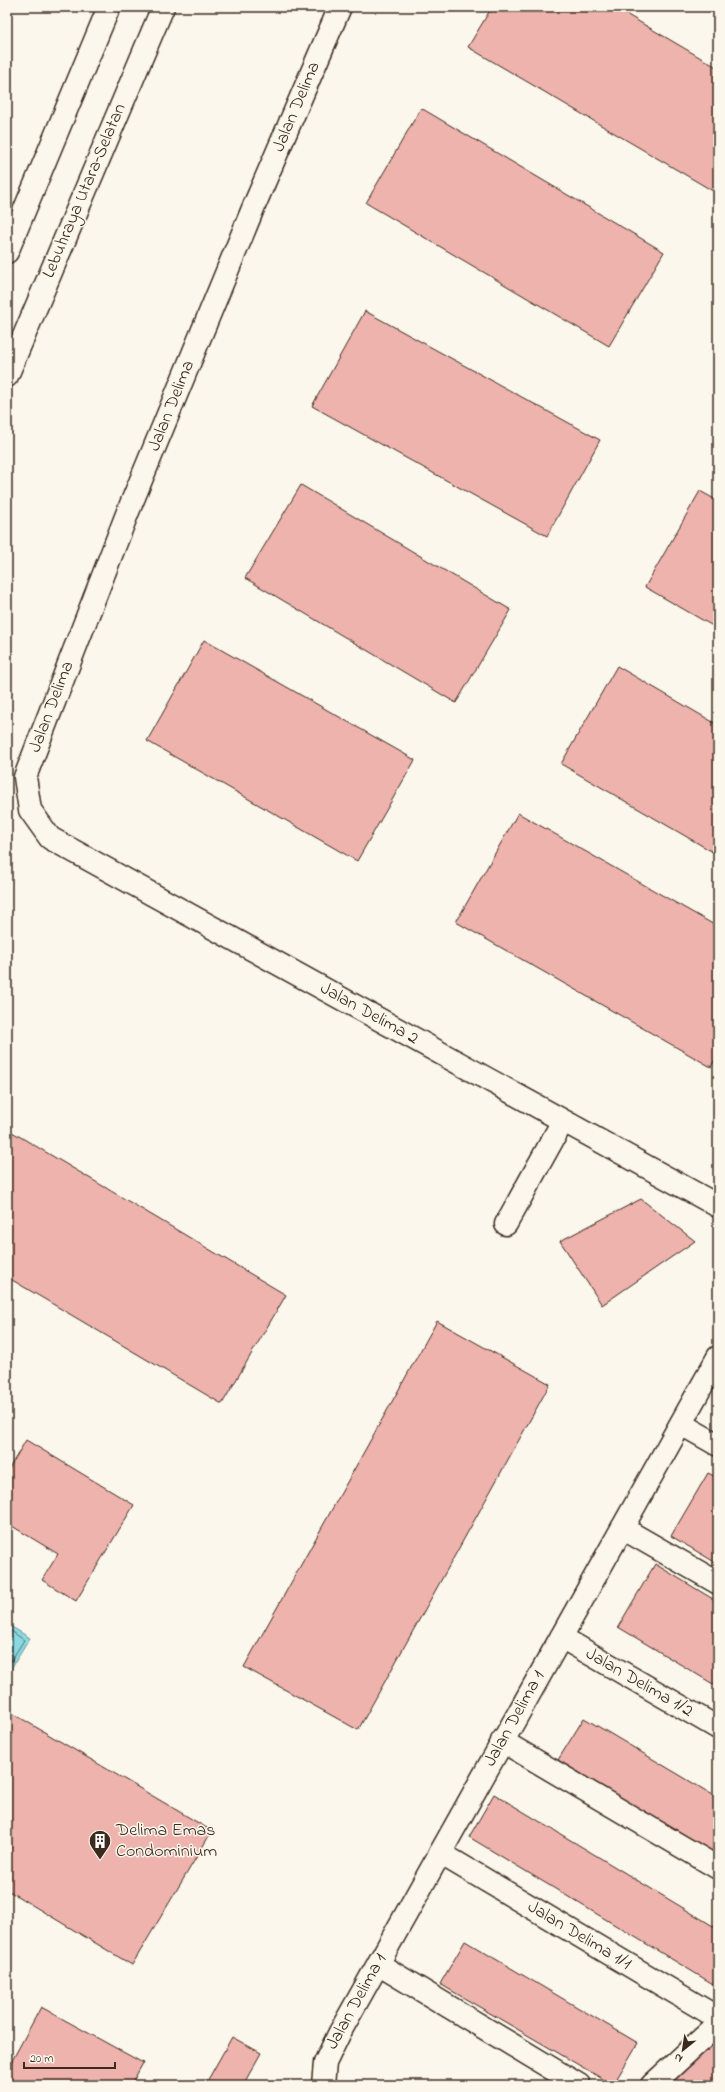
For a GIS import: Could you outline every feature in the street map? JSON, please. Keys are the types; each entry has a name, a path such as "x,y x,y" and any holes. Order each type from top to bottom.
{"main road":[{"path":"7,252 109,7"},
{"name":"Lebuhraya Utara–Selatan","path":"7,376 163,7"},
{"name":"Jalan Delima","path":"30,810 25,777 127,514 254,206 340,7"},
{"name":"Jalan Delima 2","path":"30,810 50,838 718,1206"},
{"path":"506,1224 563,1121"},
{"name":"Jalan Delima 1","path":"323,2085 325,2063 378,1964 718,1357"},
{"path":"681,1424 718,1445"},
{"path":"622,1528 718,1583"},
{"name":"Jalan Delima 1/2","path":"561,1637 718,1728"},
{"path":"502,1741 718,1868"},
{"name":"Jalan Delima 1/1","path":"440,1853 718,2018"},
{"path":"378,1964 579,2085"},
{"path":"652,2085 718,2024"}],"water":[{"path":"7,1624 30,1638 7,1675"}],"building":[{"path":"492,7 614,7 718,68 718,194 468,47"},
{"path":"421,108 664,252 609,346 366,203"},
{"path":"365,311 600,440 547,536 312,406"},
{"path":"301,485 511,610 456,703 245,578"},
{"path":"700,491 718,501 718,629 645,587"},
{"path":"204,640 415,760 357,861 147,741"},
{"path":"617,666 718,725 718,855 561,764"},
{"path":"518,813 718,927 718,1054 711,1067 456,922"},
{"path":"7,1129 286,1295 222,1404 7,1277"},
{"path":"641,1199 695,1241 602,1305 560,1241"},
{"path":"437,1321 550,1384 358,1730 244,1667"},
{"path":"26,1440 134,1505 76,1601 42,1580 58,1554 7,1523 7,1472"},
{"path":"708,1473 718,1478 718,1564 671,1536"},
{"path":"655,1564 718,1602 718,1687 618,1627"},
{"name":"Delima Emas Condominium","path":"7,1710 212,1831 132,1965 7,1890"},
{"path":"584,1718 718,1798 718,1856 558,1760"},
{"path":"494,1794 718,1929 718,1987 469,1837"},
{"path":"465,1941 638,2043 613,2085 440,1984"},
{"path":"41,2007 143,2063 131,2085 7,2085 7,2070"},
{"path":"232,2037 261,2053 243,2085 205,2085"},
{"path":"718,2038 718,2085 669,2085"}],"place":[{"name":"Delima Emas Condominium","path":"100,1860"}]}
